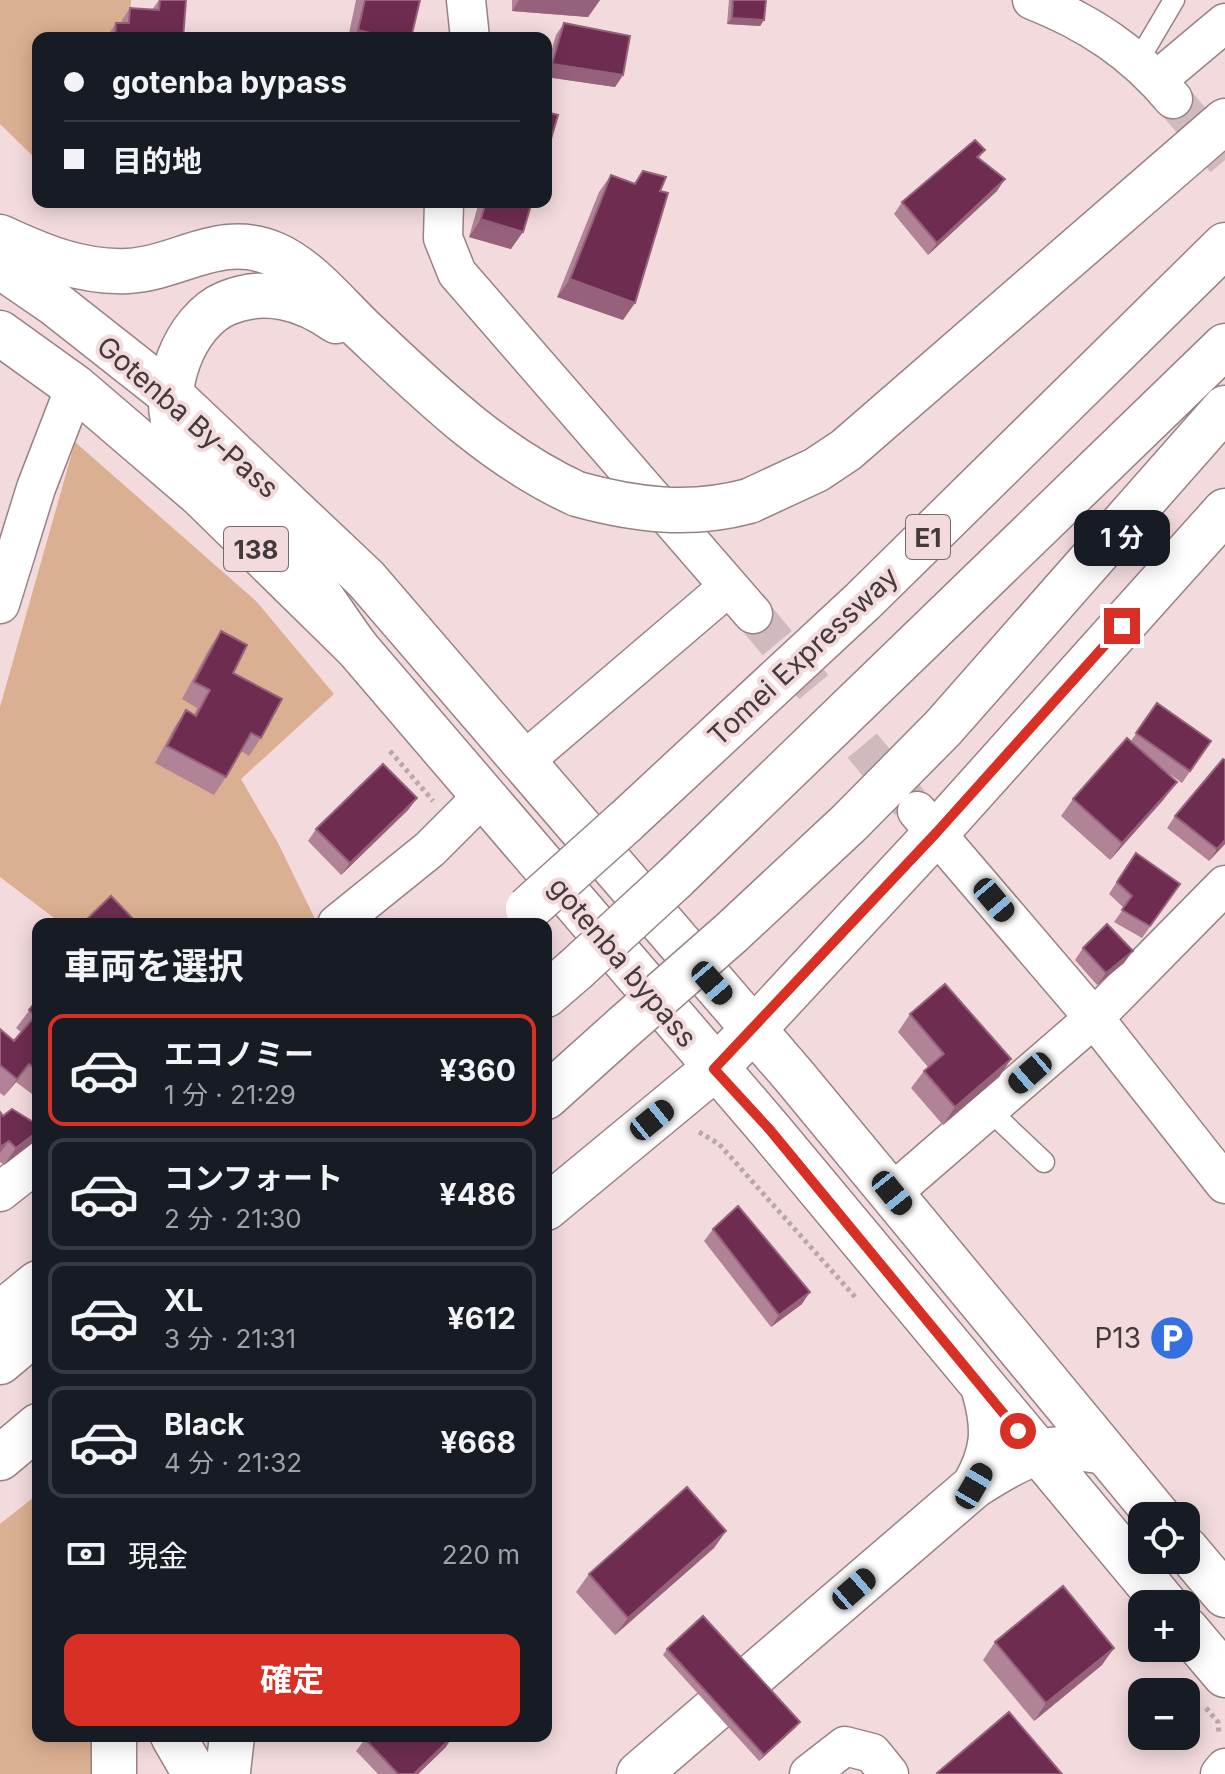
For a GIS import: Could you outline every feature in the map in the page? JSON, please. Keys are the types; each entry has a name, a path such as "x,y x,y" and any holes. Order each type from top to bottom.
{"main road":[{"path":"0,237 58,262 103,271 150,268 215,247 258,248 294,266 441,405 509,458 577,494 613,504 687,512 749,501 816,470 846,450 1225,121"},
{"name":"Tomei Expressway","path":"519,916 863,601 1225,245"},
{"name":"Gotenba By-Pass","path":"0,266 54,303 172,396 366,579 523,762"},
{"path":"357,648 278,540 187,448 171,415 172,396 182,354 202,320 219,306 256,295 293,299 311,306 399,364"},
{"name":"Gotenba By-Pass","path":"0,333 75,387 201,495 357,648 482,797"},
{"name":"E1","path":"561,982 674,879 1225,346"},
{"path":"552,1092 731,933 849,823 943,728 1225,408"},
{"path":"552,1203 714,1069 753,1030 927,822 1225,511"},
{"name":"gotenba bypass","path":"523,762 892,1193 1146,1502"},
{"name":"gotenba bypass","path":"482,797 714,1069 770,1130 1153,1590"},
{"path":"0,1314 32,1288"},
{"path":"0,1362 32,1335"},
{"path":"974,1486 988,1462 993,1440 984,1390"},
{"path":"0,1458 32,1431"},
{"path":"639,1774 974,1486 1009,1463 1035,1451 1061,1447 1104,1452"},
{"path":"1200,1566 1225,1595"},
{"path":"1200,1646 1225,1675"},
{"path":"114,1742 114,1774"},
{"path":"184,1742 218,1760"}],"street":[{"path":"466,0 469,32"},
{"path":"1032,0 1094,27 1156,80 1225,23"},
{"path":"444,208 443,238 457,273 741,601 523,762"},
{"path":"3,585 75,387"},
{"path":"344,918 430,849 482,797"},
{"path":"927,822 1094,1018 1225,1184"},
{"path":"892,1193 1094,1018 1225,885"},
{"path":"0,1192 32,1167"},
{"path":"809,1774 845,1746 872,1753 889,1774"},
{"path":"1220,1774 1225,1768"}],"lane":[{"path":"1156,80 1174,0"},
{"path":"988,1109 1044,1162"}],"shaded area":[{"path":"0,0 131,0 129,32 32,32 32,155 0,124"},
{"path":"75,442 256,601 334,694 241,779 278,843 315,918 54,918 0,877 0,707"},
{"path":"32,1499 32,1742 103,1742 102,1774 0,1774 0,1524"}],"building":[{"path":"160,0 186,0 183,32 115,32 116,23 129,23 130,8 159,10"},
{"path":"365,0 420,0 412,32 358,30"},
{"path":"733,0 766,0 764,20 732,18"},
{"path":"564,23 630,36 623,75 552,64"},
{"path":"552,114 558,115 552,136"},
{"path":"975,140 985,150 977,157 1005,179 937,243 902,202"},
{"path":"643,171 666,177 660,191 668,193 635,303 570,279 611,175 635,184"},
{"path":"484,208 530,208 523,232 481,219"},
{"path":"221,631 247,645 233,673 282,699 261,738 251,733 226,777 167,746 186,710 196,716 210,690 194,682"},
{"path":"1157,703 1211,741 1190,771 1136,733"},
{"path":"1127,738 1177,782 1122,843 1073,799"},
{"path":"1223,759 1225,840 1217,849 1175,816"},
{"path":"383,764 417,798 350,863 316,829"},
{"path":"1136,853 1180,884 1150,926 1122,910 1132,896 1117,882"},
{"path":"111,896 132,918 88,918"},
{"path":"1107,924 1133,951 1106,973 1083,948"},
{"path":"945,984 1011,1059 955,1107 924,1071 944,1054 910,1014"},
{"path":"32,1020 32,1067 29,1064 17,1079 0,1065 0,1029 14,1041"},
{"path":"12,1109 32,1121 32,1136 16,1148 9,1141 0,1147 0,1112 3,1116"},
{"path":"738,1206 810,1292 779,1315 713,1229"},
{"path":"687,1487 726,1531 628,1618 589,1574"},
{"path":"1063,1586 1114,1648 1046,1703 995,1642"},
{"path":"703,1616 800,1722 764,1755 667,1649"},
{"path":"1009,1712 1062,1774 937,1773"},
{"path":"368,1742 447,1742 414,1774 398,1774"}],"tunnel":[{"path":"1173,99 1225,160"},
{"path":"753,614 910,803"}],"place":[{"name":"P13","path":"1172,1338"}],"route":[{"path":"1018,1431 770,1130 714,1069 937,832 1122,626"}]}
